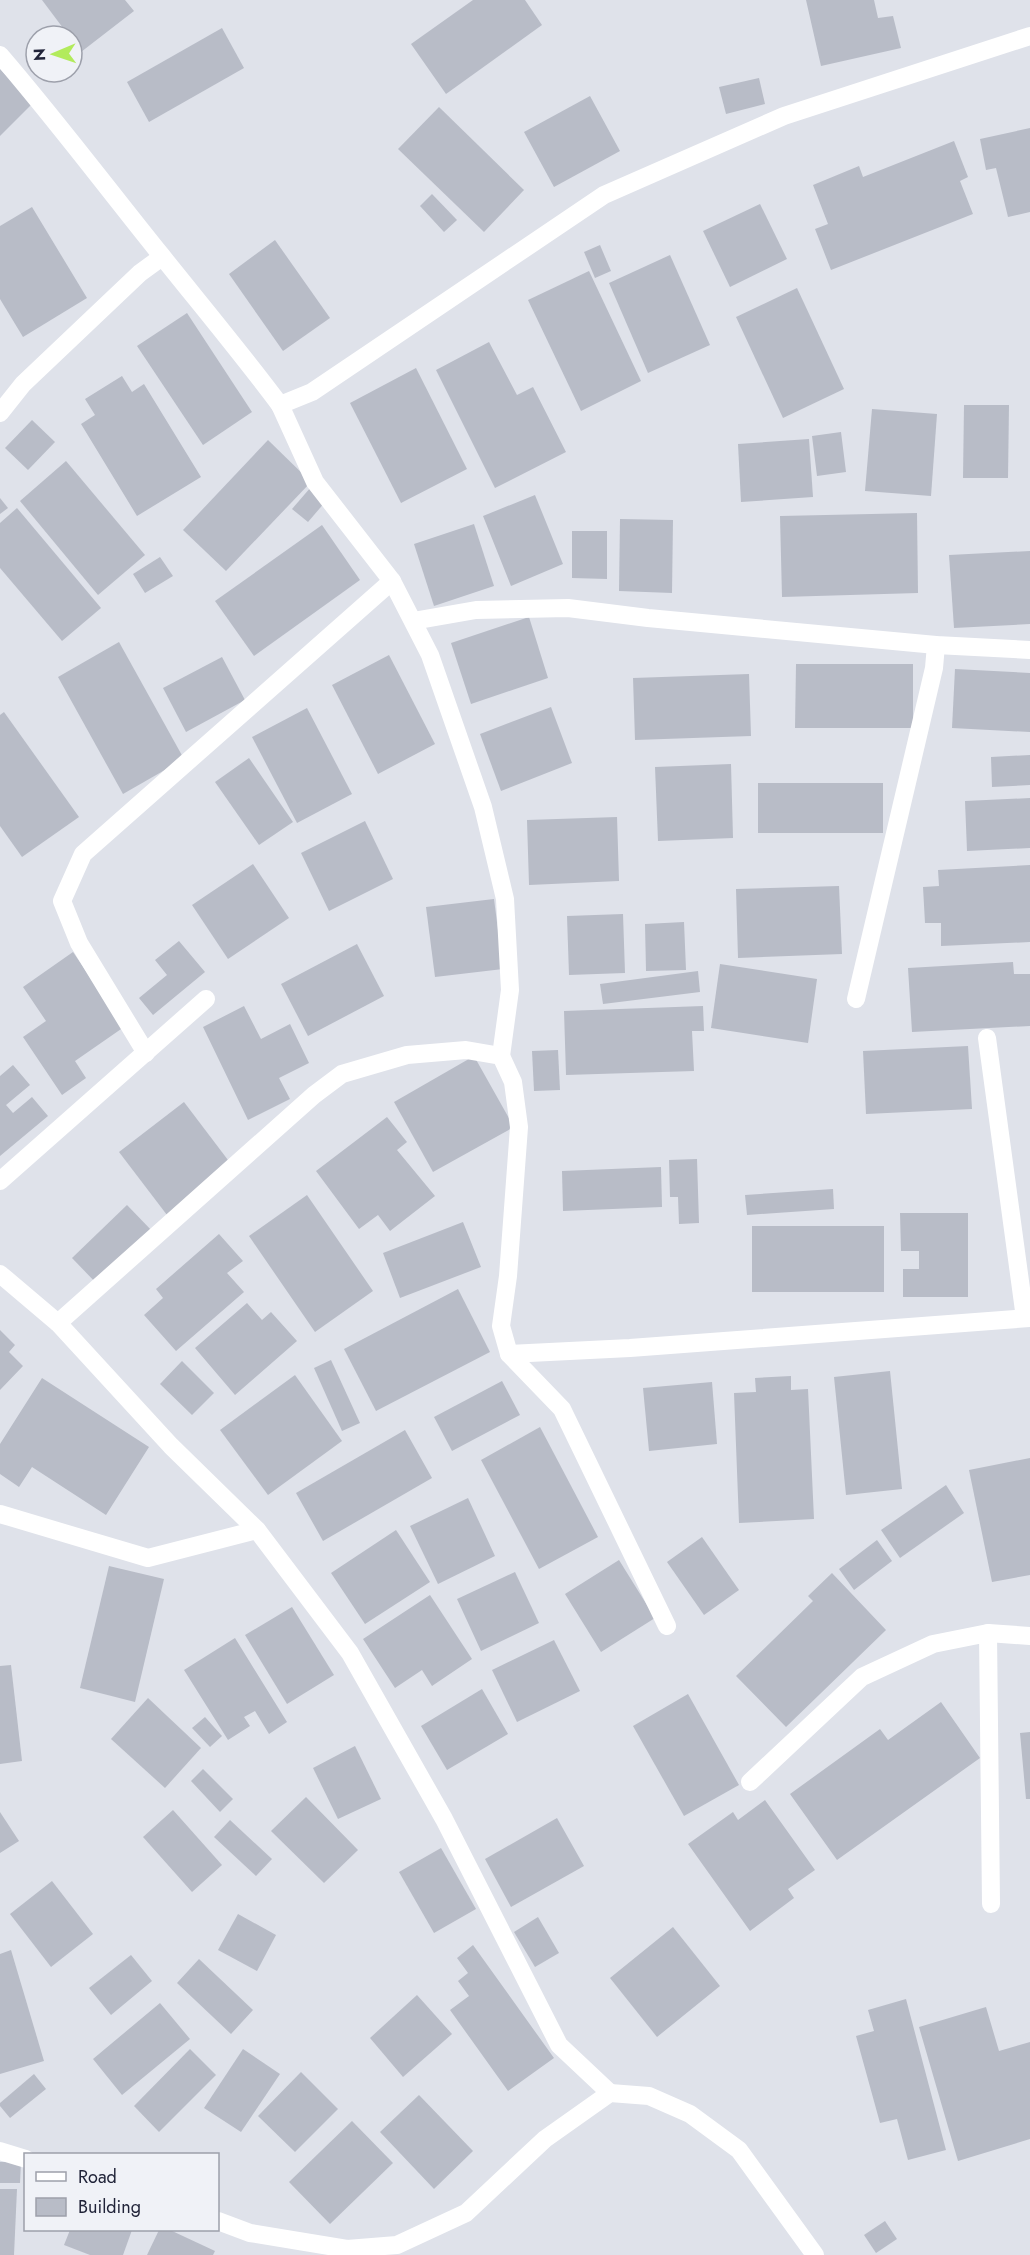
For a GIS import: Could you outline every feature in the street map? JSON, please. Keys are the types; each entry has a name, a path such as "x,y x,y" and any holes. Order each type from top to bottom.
{"street":[{"path":"280,405 312,392 604,195 784,116 1030,36"},
{"path":"0,55 241,352 280,405 315,482 392,581 430,656 483,807 505,899 510,990 501,1056 513,1082 519,1127 508,1276 501,1326 509,1354 562,1408 668,1626"},
{"path":"0,413 23,384 140,273 162,257"},
{"path":"146,1053 79,943 62,901 83,854 392,581"},
{"path":"412,621 476,610 568,608 936,645 1030,650"},
{"path":"856,999 934,668 936,645"},
{"path":"0,1181 206,999"},
{"path":"509,1354 630,1348 1027,1318 987,1038"},
{"path":"58,1323 314,1095 342,1074 407,1054 466,1050 501,1056"},
{"path":"0,1274 58,1323 171,1446 257,1530 350,1653 444,1819 559,2046 610,2093 649,2096 690,2115 739,2150 815,2255"},
{"path":"0,1514 147,1558 257,1530"},
{"path":"750,1782 862,1677 933,1644 988,1633 1030,1636"},
{"path":"988,1633 990,1904"},
{"path":"219,2221 250,2233 347,2249 397,2245 466,2213 545,2139 610,2093"},
{"path":"0,2151 24,2158"}],"building":[{"path":"42,0 125,0 134,11 84,50 84,24 60,24"},
{"path":"473,0 525,0 542,25 446,94 411,44"},
{"path":"806,0 874,0 878,18 893,16 901,48 821,66"},
{"path":"222,28 244,68 149,122 127,82"},
{"path":"0,69 33,103 0,136"},
{"path":"759,78 765,104 726,114 719,87"},
{"path":"590,96 620,151 554,187 524,132"},
{"path":"439,107 524,190 484,232 398,149"},
{"path":"1030,128 1030,212 1008,217 996,168 986,170 980,139"},
{"path":"954,141 968,177 960,181 973,214 831,270 815,229 828,224 813,185 859,166 863,177"},
{"path":"432,194 457,220 444,232 420,206"},
{"path":"760,204 787,259 730,287 703,231"},
{"path":"32,207 87,298 23,337 0,299 0,226"},
{"path":"275,240 330,318 283,351 229,274"},
{"path":"600,245 611,271 595,278 584,252"},
{"path":"670,255 710,345 648,373 609,283"},
{"path":"589,271 641,381 581,411 528,300"},
{"path":"797,288 844,389 783,418 736,317"},
{"path":"187,313 252,412 203,445 137,346"},
{"path":"489,342 517,395 533,387 566,452 495,488 436,370"},
{"path":"416,368 467,469 401,503 350,403"},
{"path":"122,376 132,392 144,384 201,477 137,516 81,424 95,415 85,399"},
{"path":"964,405 1009,405 1008,478 963,478"},
{"path":"872,409 937,414 931,496 865,491"},
{"path":"32,420 55,442 28,470 5,448"},
{"path":"841,432 846,472 817,476 812,436"},
{"path":"809,439 813,497 741,502 738,444"},
{"path":"268,440 311,482 226,571 183,530"},
{"path":"66,461 145,555 98,595 20,501"},
{"path":"311,487 326,501 308,522 292,509"},
{"path":"535,495 563,564 511,586 483,516"},
{"path":"0,498 8,508 0,514"},
{"path":"17,508 101,608 62,641 0,568 0,523"},
{"path":"917,513 918,593 782,597 780,516"},
{"path":"620,519 673,520 672,593 619,591"},
{"path":"474,524 494,586 434,606 414,544"},
{"path":"322,525 360,580 254,656 215,601"},
{"path":"572,531 607,531 607,579 572,578"},
{"path":"1030,551 1030,624 954,628 949,555"},
{"path":"160,557 173,576 145,593 133,574"},
{"path":"529,617 548,678 471,704 451,643"},
{"path":"119,642 184,759 123,794 58,677"},
{"path":"389,655 435,744 378,774 332,685"},
{"path":"222,657 245,700 186,732 163,688"},
{"path":"796,664 913,664 913,728 795,728"},
{"path":"955,669 1030,673 1030,732 952,728"},
{"path":"749,674 751,736 635,740 633,678"},
{"path":"551,707 572,763 501,791 480,734"},
{"path":"307,708 352,794 297,823 252,737"},
{"path":"4,712 79,817 22,857 0,826 0,715"},
{"path":"1030,755 1030,785 992,787 991,757"},
{"path":"249,758 293,822 259,845 215,782"},
{"path":"731,764 733,838 658,841 655,767"},
{"path":"758,783 883,783 883,833 758,833"},
{"path":"1030,798 1030,848 967,851 965,801"},
{"path":"617,817 619,881 529,885 527,820"},
{"path":"365,821 393,879 329,911 301,853"},
{"path":"253,864 289,918 228,959 192,905"},
{"path":"1030,865 1030,942 941,946 941,923 925,923 923,887 939,886 938,870"},
{"path":"839,886 842,954 738,958 736,889"},
{"path":"494,899 503,969 435,977 426,907"},
{"path":"623,914 625,973 569,975 567,916"},
{"path":"684,922 686,970 646,971 645,924"},
{"path":"179,941 205,972 153,1015 139,998 167,975 155,960"},
{"path":"357,944 384,996 308,1036 281,984"},
{"path":"73,952 124,1027 75,1061 86,1078 62,1095 23,1037 46,1021 23,987"},
{"path":"1013,962 1014,974 1030,974 1030,1026 912,1032 908,968"},
{"path":"720,964 817,979 808,1043 711,1028"},
{"path":"698,971 700,992 603,1004 600,984"},
{"path":"244,1006 261,1039 290,1024 309,1063 279,1078 290,1099 248,1120 203,1027"},
{"path":"703,1006 704,1031 692,1031 694,1071 566,1075 564,1011"},
{"path":"968,1046 972,1109 866,1114 863,1051"},
{"path":"558,1050 560,1090 534,1091 532,1051"},
{"path":"474,1056 514,1127 433,1172 394,1102"},
{"path":"13,1065 30,1085 6,1105 13,1113 32,1097 48,1116 0,1156 0,1076"},
{"path":"184,1102 231,1164 167,1215 119,1152"},
{"path":"387,1117 407,1142 397,1150 435,1196 390,1231 378,1215 359,1229 316,1171"},
{"path":"697,1159 699,1223 679,1224 678,1197 670,1197 669,1160"},
{"path":"661,1167 662,1207 563,1211 562,1171"},
{"path":"833,1189 834,1209 747,1215 745,1195"},
{"path":"307,1195 373,1291 315,1332 249,1236"},
{"path":"127,1205 154,1233 99,1286 72,1258"},
{"path":"900,1213 968,1213 968,1297 903,1297 903,1269 919,1269 919,1251 901,1251"},
{"path":"463,1222 481,1267 400,1298 383,1253"},
{"path":"752,1226 884,1226 884,1292 752,1292"},
{"path":"219,1234 243,1261 227,1273 244,1292 176,1351 144,1315 163,1298 156,1289"},
{"path":"458,1289 490,1352 376,1411 344,1349"},
{"path":"247,1303 262,1320 271,1312 297,1341 235,1395 195,1348"},
{"path":"0,1330 15,1345 9,1352 23,1366 0,1390"},
{"path":"331,1360 360,1423 342,1431 314,1368"},
{"path":"182,1361 214,1393 192,1415 160,1384"},
{"path":"890,1371 902,1489 846,1495 834,1377"},
{"path":"295,1375 342,1441 268,1495 220,1430"},
{"path":"791,1376 791,1390 808,1389 814,1519 739,1523 734,1393 756,1392 755,1378"},
{"path":"42,1378 149,1447 106,1515 32,1467 19,1487 0,1474 0,1444"},
{"path":"502,1381 520,1415 452,1451 434,1417"},
{"path":"712,1382 717,1444 649,1451 643,1388"},
{"path":"540,1427 598,1537 539,1569 481,1460"},
{"path":"405,1430 432,1478 323,1541 296,1493"},
{"path":"1030,1458 1030,1575 992,1582 969,1470"},
{"path":"946,1485 964,1513 900,1558 881,1530"},
{"path":"468,1498 495,1556 438,1584 410,1526"},
{"path":"396,1530 430,1582 365,1624 331,1573"},
{"path":"702,1537 739,1590 704,1615 667,1562"},
{"path":"877,1540 892,1561 854,1590 839,1569"},
{"path":"619,1560 655,1618 601,1652 565,1594"},
{"path":"109,1566 164,1579 135,1702 80,1688"},
{"path":"515,1572 539,1623 481,1651 457,1599"},
{"path":"832,1573 886,1630 786,1727 736,1676 813,1601 808,1596"},
{"path":"430,1595 472,1659 432,1686 422,1670 395,1688 363,1639"},
{"path":"292,1607 334,1675 287,1704 245,1635"},
{"path":"235,1638 287,1722 269,1734 255,1711 244,1717 250,1726 228,1740 184,1670"},
{"path":"554,1640 580,1691 517,1722 492,1670"},
{"path":"11,1665 22,1761 0,1764 0,1666"},
{"path":"482,1689 508,1734 447,1770 421,1726"},
{"path":"688,1694 739,1785 684,1816 633,1726"},
{"path":"148,1698 201,1748 165,1788 111,1739"},
{"path":"941,1702 980,1758 837,1860 790,1794 880,1729 888,1740"},
{"path":"205,1717 222,1736 210,1747 192,1728"},
{"path":"1030,1732 1030,1799 1026,1799 1020,1733"},
{"path":"355,1746 381,1799 338,1819 313,1768"},
{"path":"203,1769 233,1799 220,1812 191,1781"},
{"path":"306,1797 358,1850 324,1883 271,1831"},
{"path":"765,1800 815,1870 788,1889 794,1898 750,1931 688,1844 733,1812 738,1820"},
{"path":"173,1810 222,1865 192,1892 143,1837"},
{"path":"0,1812 19,1841 0,1853"},
{"path":"557,1818 584,1866 511,1907 485,1859"},
{"path":"230,1820 272,1859 256,1876 214,1837"},
{"path":"441,1848 476,1909 434,1933 399,1872"},
{"path":"52,1881 93,1934 51,1967 10,1914"},
{"path":"238,1914 276,1935 257,1971 218,1950"},
{"path":"538,1917 559,1953 535,1967 514,1932"},
{"path":"673,1927 720,1986 657,2037 610,1978"},
{"path":"473,1945 554,2058 508,2091 450,2010 469,1996 458,1981 468,1973 457,1958"},
{"path":"11,1950 44,2061 0,2074 0,1954"},
{"path":"131,1955 152,1981 111,2015 89,1988"},
{"path":"199,1959 253,2010 231,2034 177,1983"},
{"path":"417,1995 452,2034 403,2077 370,2038"},
{"path":"906,1999 946,2150 908,2160 897,2119 880,2123 856,2036 874,2031 868,2010"},
{"path":"160,2003 190,2039 122,2095 93,2059"},
{"path":"986,2007 999,2051 1030,2042 1030,2139 958,2161 919,2027"},
{"path":"190,2049 216,2075 159,2132 134,2106"},
{"path":"243,2049 280,2074 241,2132 204,2108"},
{"path":"301,2072 338,2109 295,2152 258,2116"},
{"path":"34,2074 46,2089 10,2118 0,2103"},
{"path":"419,2095 473,2151 434,2189 380,2132"},
{"path":"352,2121 393,2163 330,2224 289,2182"},
{"path":"0,2162 21,2162 20,2183 0,2183"},
{"path":"0,2189 17,2189 14,2255 0,2255"},
{"path":"885,2221 897,2239 876,2253 864,2235"},
{"path":"70,2231 132,2231 123,2255 90,2255 64,2245"},
{"path":"159,2231 172,2231 215,2251 213,2255 147,2255"}]}
